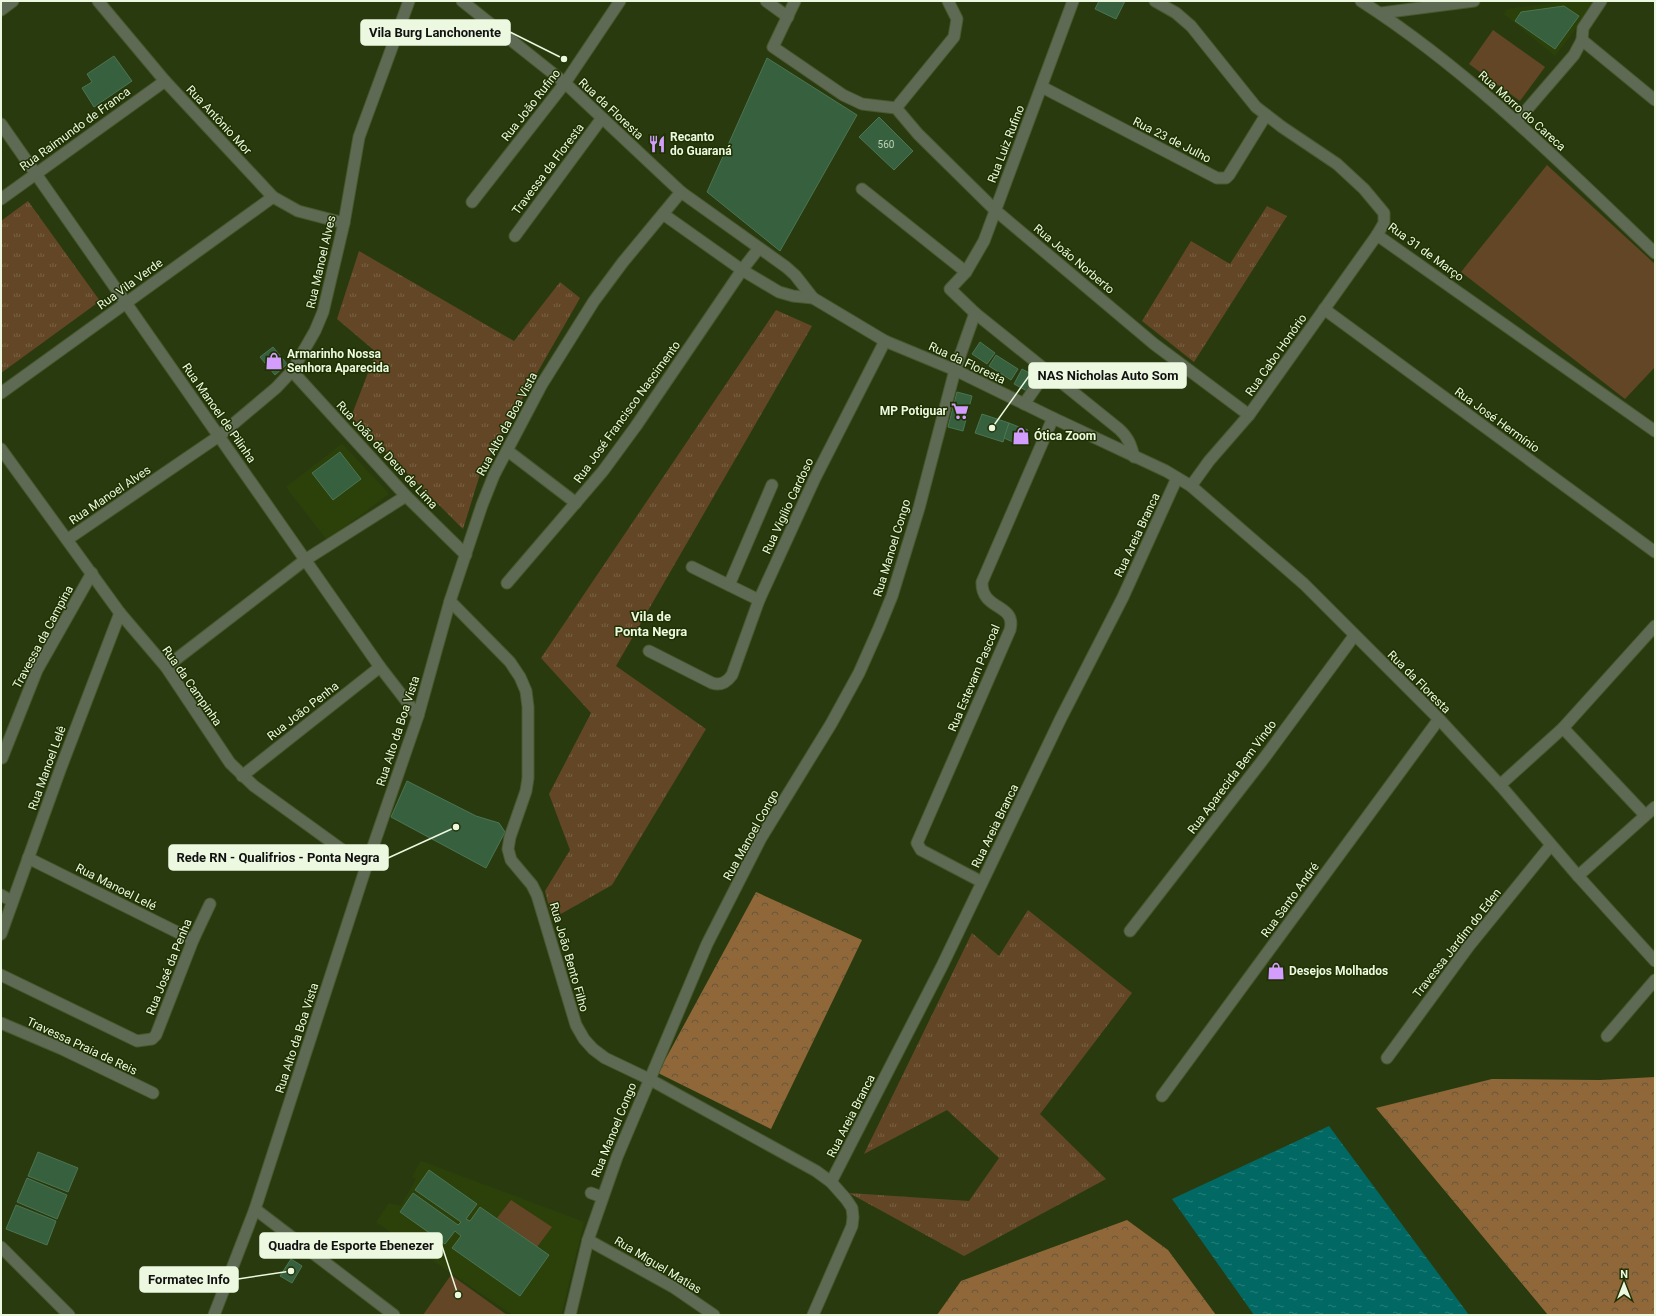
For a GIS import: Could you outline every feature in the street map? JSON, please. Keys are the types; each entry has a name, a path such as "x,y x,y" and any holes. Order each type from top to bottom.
{"street":[{"path":"1,10 13,1"},
{"name":"Rua Antônio Mor","path":"98,1 165,81 273,196 298,211 344,223"},
{"name":"Rua Manoel Alves","path":"68,539 219,436 276,388 292,371 315,331 323,312 344,223 359,137 409,1"},
{"name":"Rua da Floresta","path":"462,1 564,83 681,192 795,275 813,298 884,341 955,370 1191,486 1304,584 1439,720 1500,785 1578,876 1655,961"},
{"name":"Rua João Rufino","path":"472,202 564,83 620,1"},
{"path":"766,1 788,17"},
{"path":"795,1 773,47 843,95 862,104 896,108 954,37 957,30 957,19 948,1"},
{"name":"Rua Luiz Rufino","path":"975,313 950,289 966,272 984,241 1073,1"},
{"name":"Rua 31 de Março","path":"1155,1 1176,13 1191,26 1243,92 1266,115 1337,164 1364,189 1384,213 1384,223 1377,235 1655,431"},
{"name":"Rua Morro do Careca","path":"1361,1 1381,13 1458,71 1517,121 1655,253"},
{"path":"1381,13 1474,1"},
{"path":"1517,121 1564,68 1582,40 1584,28 1601,1"},
{"path":"1582,40 1655,100"},
{"name":"Rua Raimundo de Franca","path":"1,199 165,81"},
{"name":"Rua 23 de Julho","path":"1042,87 1217,178 1222,179 1230,175 1266,115"},
{"name":"Rua João Norberto","path":"896,108 918,134 995,210 1154,344 1249,414"},
{"name":"Travessa da Floresta","path":"515,236 602,118"},
{"name":"Rua Manoel de Pilinha","path":"1,124 37,173 380,667 418,716"},
{"path":"862,189 966,272"},
{"name":"Rua Alto da Boa Vista","path":"214,1315 255,1209 366,867 418,716 450,601 482,505 494,475 542,384 594,301 623,262 681,192"},
{"name":"Rua Vila Verde","path":"1,393 273,196"},
{"name":"Rua da Floresta","path":"663,214 742,270 779,292 793,296 813,298"},
{"name":"Rua Cabo Honório","path":"1191,486 1209,461 1249,414 1377,235"},
{"name":"Rua José Francisco Nascimento","path":"507,583 591,487 636,426 742,270 759,248"},
{"name":"Rua José Hermínio","path":"1324,309 1655,552"},
{"path":"955,370 975,313 1125,435 1130,444 1134,457"},
{"name":"Rua Vigílio Cardoso","path":"649,651 712,683 722,684 728,681 732,675 759,600 815,478 884,341"},
{"name":"Rua Manoel Congo","path":"570,1315 588,1240 602,1196 649,1079 707,944 761,838 835,717 859,673 879,628 892,596 919,508 955,370"},
{"name":"Rua João de Deus de Lima","path":"292,371 406,496 466,555"},
{"path":"1024,404 1047,371"},
{"name":"Rua Estevam Pascoal","path":"982,882 921,850 918,846 918,838 1010,630 1011,619 1008,614 985,598 982,592 982,582 1053,418"},
{"name":"Rua da Campinha","path":"1,449 120,612 166,667 230,763 242,776 366,867"},
{"path":"508,451 576,503"},
{"name":"Rua Areia Branca","path":"831,1182 939,973 982,882 1123,597 1177,478"},
{"path":"729,585 772,485"},
{"path":"166,667 305,560 406,496"},
{"path":"692,567 759,600"},
{"name":"Travessa da Campina","path":"2,758 37,670 92,573"},
{"name":"Rua João Bento Filho","path":"450,601 510,662 520,677 526,691 528,706 528,778 526,791 510,837 508,854 537,895 576,1025 584,1039 593,1049 605,1058 649,1079 816,1171 831,1182 852,1208 852,1226 813,1315"},
{"name":"Rua Manoel Lelê","path":"1,934 120,612"},
{"path":"1500,785 1563,728 1655,626"},
{"name":"Rua Aparecida Bem Vindo","path":"1130,931 1262,761 1354,636"},
{"name":"Rua João Penha","path":"242,776 380,667"},
{"name":"Rua Santo André","path":"1162,1096 1439,720"},
{"path":"1563,728 1645,815"},
{"path":"1578,876 1655,807"},
{"name":"Travessa Jardim do Eden","path":"1387,1058 1469,946 1552,846"},
{"name":"Rua Manoel Lelé","path":"28,858 193,940"},
{"path":"1,895 12,901"},
{"name":"Rua José da Penha","path":"1,975 137,1041 152,1039 156,1035 193,940 210,904"},
{"path":"1607,1036 1655,980"},
{"name":"Travessa Praia de Reis","path":"1,1023 62,1049 153,1093"},
{"path":"591,1193 602,1196"},
{"path":"255,1209 394,1315"},
{"name":"Rua Miguel Matias","path":"588,1240 673,1287 714,1315"},
{"path":"1,1247 69,1315"}],"shaded area":[{"path":"1569,1 1597,1 1555,56 1504,14 1507,9"},
{"path":"342,444 389,494 327,540 286,487"},
{"path":"421,1161 584,1222 561,1315 513,1315 376,1222 389,1203 401,1206 416,1179 412,1177"}],"green space":[{"path":"1493,30 1545,67 1520,101 1469,64"},
{"path":"1547,165 1655,264 1655,367 1625,399 1461,272"},
{"path":"28,201 100,301 1,373 1,221"},
{"path":"1267,206 1287,216 1194,362 1142,321 1191,241 1230,264"},
{"path":"359,251 514,341 560,282 580,298 481,471 463,529 351,417 376,352 337,319"},
{"path":"776,310 812,326 616,666 706,729 612,885 552,919 545,891 570,850 549,794 591,713 541,658"},
{"path":"756,892 862,940 771,1129 658,1073"},
{"path":"1028,910 1132,993 1040,1114 1106,1179 964,1256 849,1193 969,1201 999,1158 947,1110 864,1154 972,933 999,956"},
{"path":"1655,1077 1655,1315 1548,1315 1376,1108 1492,1079 1600,1080"},
{"path":"511,1200 552,1227 537,1247 497,1218"},
{"path":"1127,1220 1168,1250 1216,1315 937,1315 961,1281"},
{"path":"451,1275 507,1315 423,1315"}],"water":[{"path":"1329,1126 1469,1315 1254,1315 1172,1199"}],"building":[{"path":"1099,1 1125,1 1116,19 1095,9"},
{"path":"1564,6 1579,16 1555,49 1515,21 1521,12"},
{"path":"114,56 132,81 94,107 82,88 92,82 87,74"},
{"path":"767,58 857,115 780,251 707,192"},
{"path":"879,117 913,151 894,170 859,137"},
{"path":"980,342 995,353 987,364 972,354"},
{"name":"Armarinho Nossa Senhora Aparecida","path":"273,347 287,364 275,375 260,357"},
{"path":"996,355 1018,369 1011,380 989,366"},
{"path":"1022,369 1035,376 1027,391 1014,384"},
{"name":"MP Potiguar","path":"957,392 972,396 963,431 948,427"},
{"path":"982,414 1009,423 1003,442 975,433"},
{"path":"1009,423 1019,427 1013,442 1004,438"},
{"name":"Ótica Zoom","path":"1019,427 1028,430 1023,445 1013,442"},
{"path":"340,452 361,479 333,500 312,473"},
{"path":"407,781 476,816 499,823 505,832 486,868 391,817"},
{"path":"38,1152 78,1168 68,1192 28,1176"},
{"path":"429,1170 477,1204 466,1219 470,1221 480,1207 549,1255 520,1296 452,1248 461,1236 455,1231 445,1244 400,1212 413,1193 458,1225 461,1222 415,1190"},
{"path":"27,1178 67,1195 57,1219 17,1202"},
{"path":"16,1205 56,1221 47,1245 6,1229"},
{"path":"291,1259 302,1266 292,1283 280,1276"}],"place":[{"name":"Vila Burg Lanchonente","path":"564,59"},
{"name":"Recanto do Guaraná","path":"657,144"},
{"name":"Armarinho Nossa Senhora Aparecida","path":"274,361"},
{"name":"MP Potiguar","path":"960,411"},
{"name":"NAS Nicholas Auto Som","path":"992,428"},
{"name":"Ótica Zoom","path":"1021,436"},
{"name":"Rede RN - Qualifrios - Ponta Negra","path":"456,827"},
{"name":"Desejos Molhados","path":"1276,971"},
{"name":"Formatec Info","path":"291,1271"},
{"name":"Quadra de Esporte Ebenezer","path":"458,1295"}],"district":[{"name":"Vila de Ponta Negra","path":"651,624"}]}
